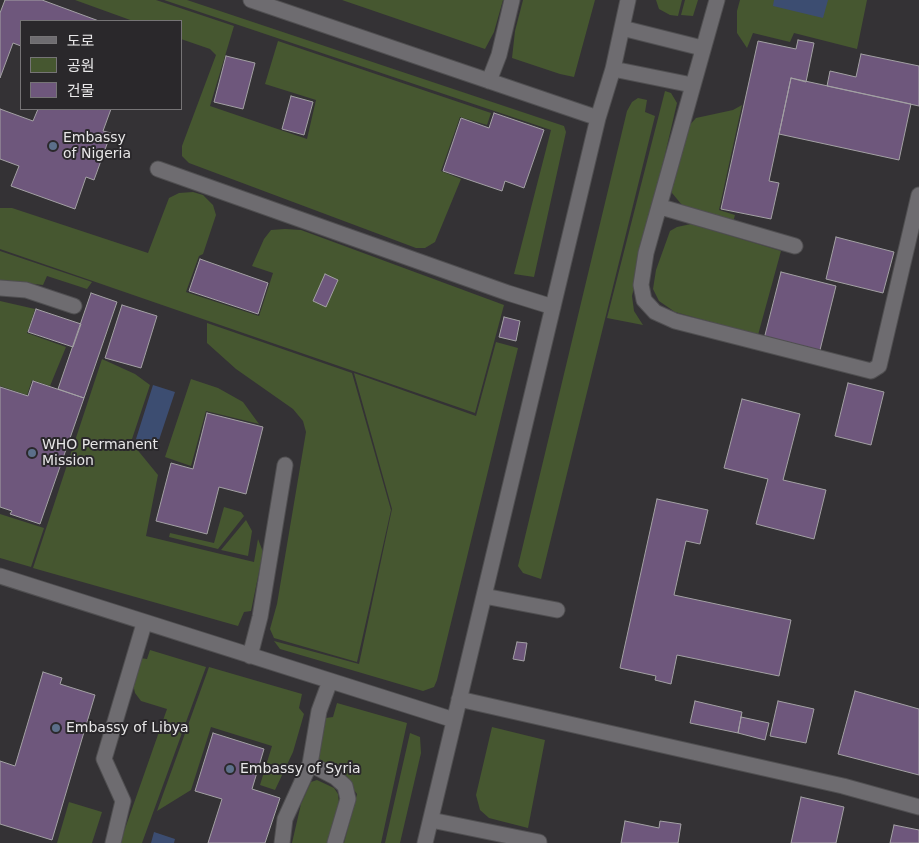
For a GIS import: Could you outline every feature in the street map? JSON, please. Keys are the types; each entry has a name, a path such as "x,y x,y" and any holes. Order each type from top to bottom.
{"street":[{"path":"251,0 598,118"},
{"path":"488,81 499,55 512,0"},
{"path":"425,843 598,118 614,69 628,0"},
{"path":"716,0 661,207 646,253 641,284 644,300 655,312 675,321 871,371 879,366 919,195"},
{"path":"622,28 702,48"},
{"path":"614,69 692,85"},
{"path":"158,170 508,293 553,307"},
{"path":"661,207 795,246"},
{"path":"0,288 26,290 74,306"},
{"path":"250,656 260,617 284,465"},
{"path":"0,576 144,624 330,680 454,720"},
{"path":"484,596 557,610"},
{"path":"113,843 123,801 104,759 133,654 144,624"},
{"path":"282,843 285,819 310,764 318,719 330,680"},
{"path":"459,699 833,784 919,806"},
{"path":"310,764 335,777 345,786 348,799 335,843"},
{"path":"431,820 539,842"}],"green space":[{"path":"75,0 156,0 234,26 210,106 307,139 316,100 265,84 278,41 491,113 487,125 460,117 441,171 461,179 435,242 425,248 416,248 189,163 182,156 182,146 216,55 210,49 182,39 182,20 130,20"},
{"path":"164,0 187,0 564,126 566,132 534,277 514,274 551,130"},
{"path":"342,0 503,0 494,32 485,49"},
{"path":"523,0 595,0 574,77 512,58 515,31"},
{"path":"656,0 682,0 678,16 670,15 659,9"},
{"path":"685,0 698,0 693,16 681,15"},
{"path":"740,0 867,0 857,49 794,33 790,42 753,33 747,48 737,33 737,11"},
{"path":"665,91 671,93 677,103 632,296 634,311 643,325 607,318"},
{"path":"638,98 647,100 645,112 655,116 541,579 523,573 518,566 627,111 632,102"},
{"path":"742,105 719,210 735,215 733,222 682,205 672,193 671,182 687,128 696,118 733,110"},
{"path":"193,192 203,195 213,205 216,215 203,254 199,256 186,292 259,316 273,273 252,266 264,239 271,230 285,229 301,230 504,305 475,413 0,249 0,208 12,208 148,253 169,198 179,193"},
{"path":"691,224 781,251 758,335 675,312 659,301 653,289 656,270 670,231 677,227"},
{"path":"0,251 92,282 87,289 47,276 43,285 0,280"},
{"path":"0,301 35,309 27,333 66,347 50,386 32,380 27,395 0,386"},
{"path":"207,323 352,373 391,510 357,662 274,638 270,629 277,604 306,432 303,421 293,409 236,369 207,343"},
{"path":"496,342 518,348 434,687 423,691 280,649 274,641 359,664 392,509 354,373 476,416"},
{"path":"102,359 135,374 150,385 131,442 158,475 146,536 254,562 258,539 263,552 251,611 244,612 238,626 33,568"},
{"path":"191,379 218,388 243,402 259,424 206,411 191,466 165,457"},
{"path":"224,507 241,512 244,516 218,549 169,537 170,533 214,543"},
{"path":"0,514 44,528 31,567 0,558"},
{"path":"246,520 252,531 248,556 221,550"},
{"path":"150,650 206,667 142,843 120,843 167,709 141,701 135,693 133,684 140,658 147,659"},
{"path":"209,667 302,694 299,708 304,714 293,752 275,790 260,785 272,746 211,727 191,790 157,811"},
{"path":"337,703 407,723 381,843 344,843 357,794 340,772 318,758 326,718 333,717"},
{"path":"492,727 545,740 528,828 489,818 480,810 476,795"},
{"path":"410,733 420,737 421,753 400,843 385,843"},
{"path":"317,780 334,788 338,794 339,803 329,843 292,843 301,804 311,782"},
{"path":"69,802 102,812 92,843 57,843"}],"water":[{"path":"774,0 828,0 823,18 773,6"},
{"path":"153,385 175,392 157,446 136,439"},
{"path":"154,832 175,839 174,843 151,843"}],"building":[{"path":"5,0 42,0 96,20 20,20 20,46 13,43 0,78 0,13"},
{"path":"798,40 814,43 806,82 791,78 769,181 779,183 771,219 721,209 758,41 796,49"},
{"path":"861,54 919,66 919,106 827,86 830,71 856,77"},
{"path":"226,56 255,63 243,109 214,102"},
{"path":"791,78 911,104 899,160 779,134"},
{"path":"291,96 313,102 304,135 282,129"},
{"name":"Embassy of Nigeria","path":"0,109 33,121 38,110 111,110 103,131 111,133 94,180 86,177 75,209 11,186 19,166 0,159"},
{"path":"494,113 544,130 524,188 505,181 502,191 443,171 461,118 489,128"},
{"path":"836,237 894,252 883,293 826,279"},
{"path":"200,259 268,283 258,314 189,291"},
{"path":"781,272 836,286 819,354 764,339"},
{"path":"325,274 338,280 326,307 313,301"},
{"path":"91,293 117,302 84,398 58,389"},
{"path":"122,305 157,316 141,368 105,358"},
{"path":"36,309 81,324 73,347 28,332"},
{"path":"504,317 520,321 516,341 499,337"},
{"name":"WHO Permanent Mission","path":"33,381 84,398 40,524 10,514 12,511 0,507 0,387 28,396"},
{"path":"848,383 884,392 871,445 835,436"},
{"path":"742,399 800,414 783,480 826,490 814,539 756,524 768,479 724,468"},
{"path":"207,413 263,427 246,494 219,487 207,534 156,521 171,463 193,469"},
{"path":"657,499 708,510 700,544 686,541 674,595 791,620 779,676 677,655 671,684 655,680 656,676 620,668"},
{"path":"517,642 527,643 524,661 513,659"},
{"name":"Embassy of Libya","path":"43,672 62,678 60,684 95,695 52,840 0,824 0,761 15,766"},
{"path":"855,691 919,709 919,775 838,754"},
{"path":"695,701 742,712 738,733 690,723"},
{"path":"778,701 814,709 806,743 770,736"},
{"path":"741,717 769,723 765,740 738,733"},
{"name":"Embassy of Syria","path":"213,733 264,749 252,789 280,798 265,843 208,843 222,799 195,791"},
{"path":"801,797 844,807 836,843 791,843"},
{"path":"625,821 659,828 660,821 681,824 678,843 621,843"},
{"path":"894,825 919,830 919,843 890,843"}],"place":[{"name":"Embassy of Nigeria","path":"53,146"},
{"name":"WHO Permanent Mission","path":"32,453"},
{"name":"Embassy of Libya","path":"56,728"},
{"name":"Embassy of Syria","path":"230,769"}]}
